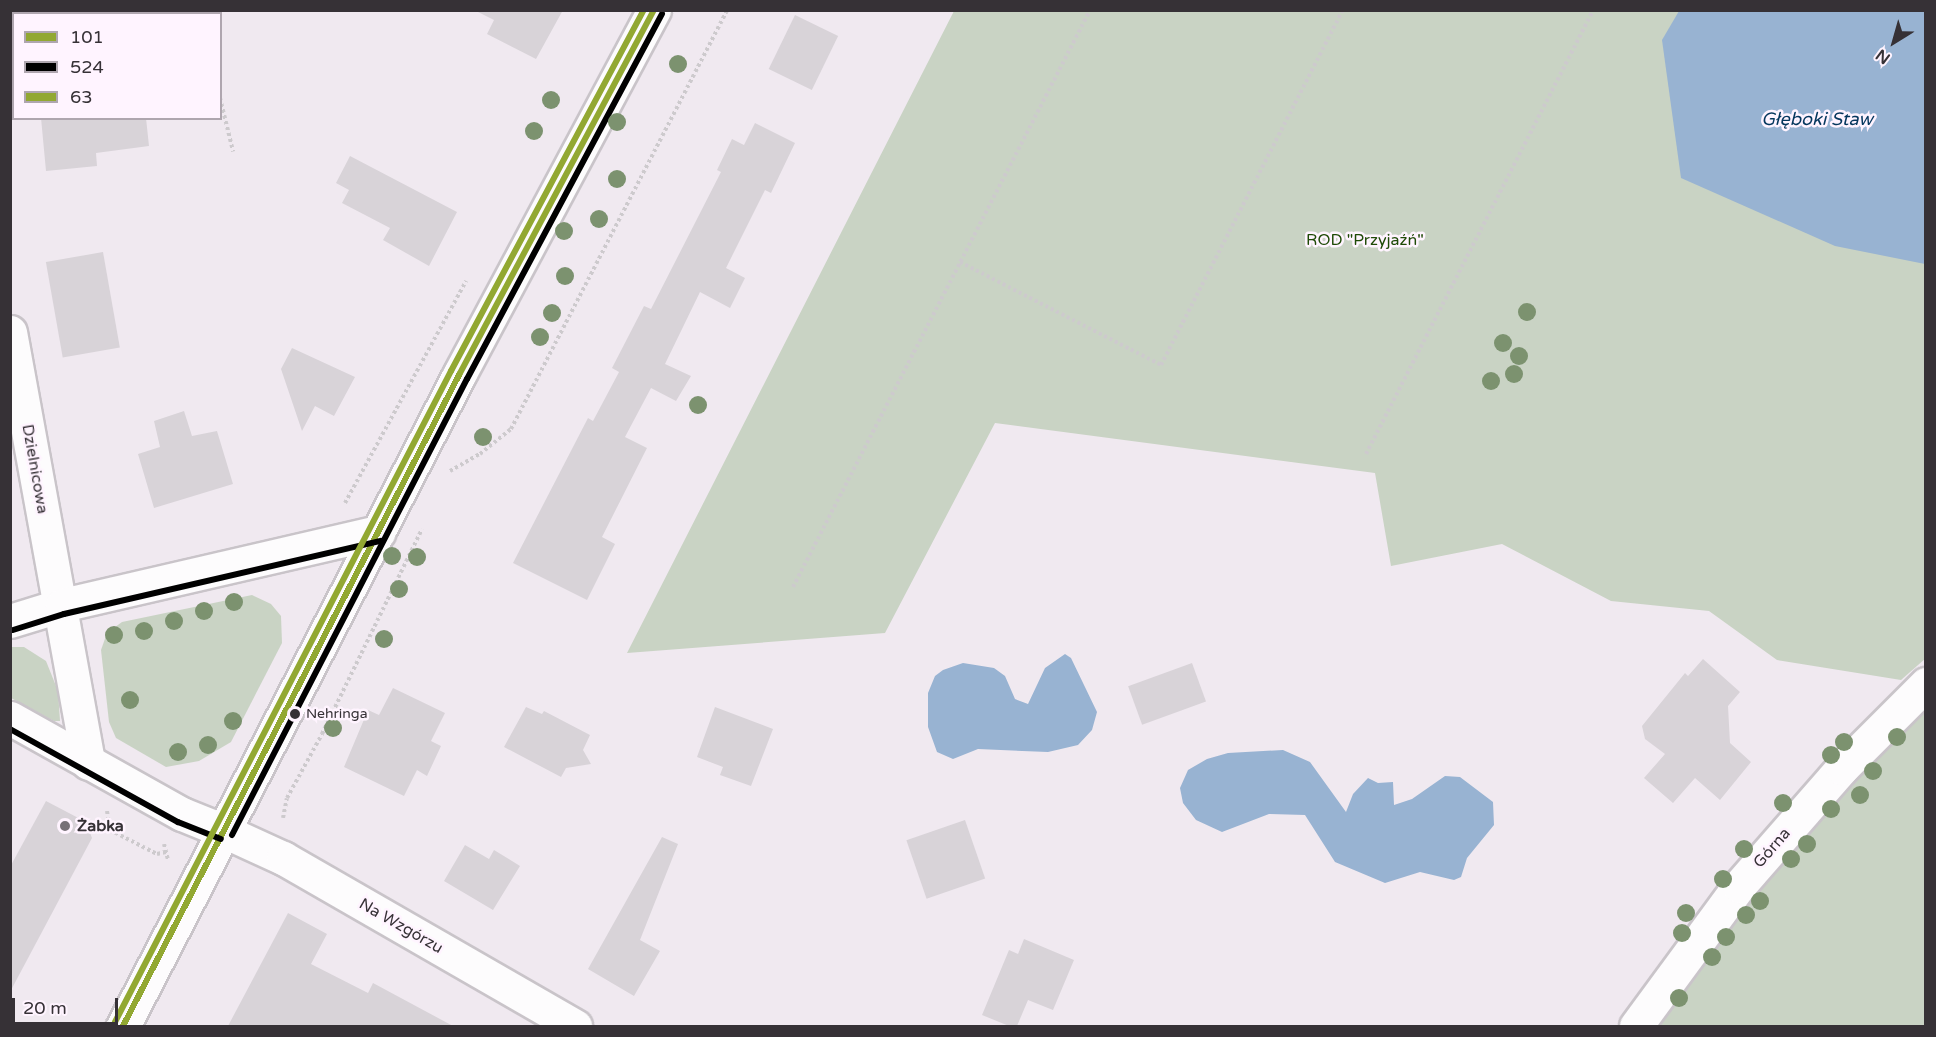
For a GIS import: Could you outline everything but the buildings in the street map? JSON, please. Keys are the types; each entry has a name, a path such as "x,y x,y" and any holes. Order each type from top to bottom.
{"street":[{"path":"123,1026 379,532 654,10"},
{"name":"Dzielnicowa","path":"10,332 62,605 88,763"},
{"path":"10,621 62,605 379,532"},
{"name":"Górna","path":"1636,1026 1746,878 1842,768 1926,684"},
{"name":"Na Wzgórzu","path":"10,718 182,814 283,858 576,1026"}],"path":[{"path":"446,480 451,470 480,454 511,429 727,10"},
{"path":"793,586 1090,10"},
{"path":"960,262 1161,365 1343,10"},
{"path":"1366,454 1593,10"},
{"path":"222,106 233,151"},
{"path":"340,507 356,487 471,273"},
{"path":"286,829 282,814 287,798 322,734 425,522"},
{"path":"105,801 110,830 157,854 166,852"}],"green space":[{"name":"ROD \"Przyjaźń\"","path":"954,11 1925,11 1926,658 1901,680 1777,660 1709,611 1611,601 1502,544 1391,566 1375,473 995,423 885,633 627,653"},
{"path":"252,595 271,604 281,616 282,643 231,742 199,761 166,767 116,738 109,722 101,650 107,633 122,622"},
{"path":"11,647 24,647 46,661 58,691 60,721 54,721 11,698"},
{"path":"1925,703 1925,1026 1658,1026 1723,932"}],"water":[{"name":"Głęboki Staw","path":"1679,11 1925,11 1925,264 1835,246 1681,178 1662,40"},
{"path":"1065,654 1071,658 1097,712 1092,730 1078,745 1048,752 978,749 953,759 937,752 928,727 928,693 935,676 943,670 963,663 994,668 1005,676 1015,699 1028,704 1045,668"},
{"path":"1283,750 1310,762 1346,812 1353,794 1368,778 1378,783 1393,782 1394,805 1412,799 1445,776 1460,777 1493,802 1494,825 1467,858 1461,877 1454,880 1420,872 1385,883 1335,862 1305,815 1269,814 1222,832 1196,820 1183,803 1180,788 1188,770 1207,759 1228,753"}],"transit line":[{"name":"63","path":"115,1022 451,371 644,10"},
{"name":"101","path":"123,1026 459,375 654,10"},
{"name":"524","path":"232,835 467,379 662,14"},
{"name":"524","path":"13,630 64,614 381,541"},
{"name":"524","path":"10,729 178,822 221,839"}],"place":[{"name":"Nehringa","path":"295,714"},
{"name":"Żabka","path":"65,826"}]}
